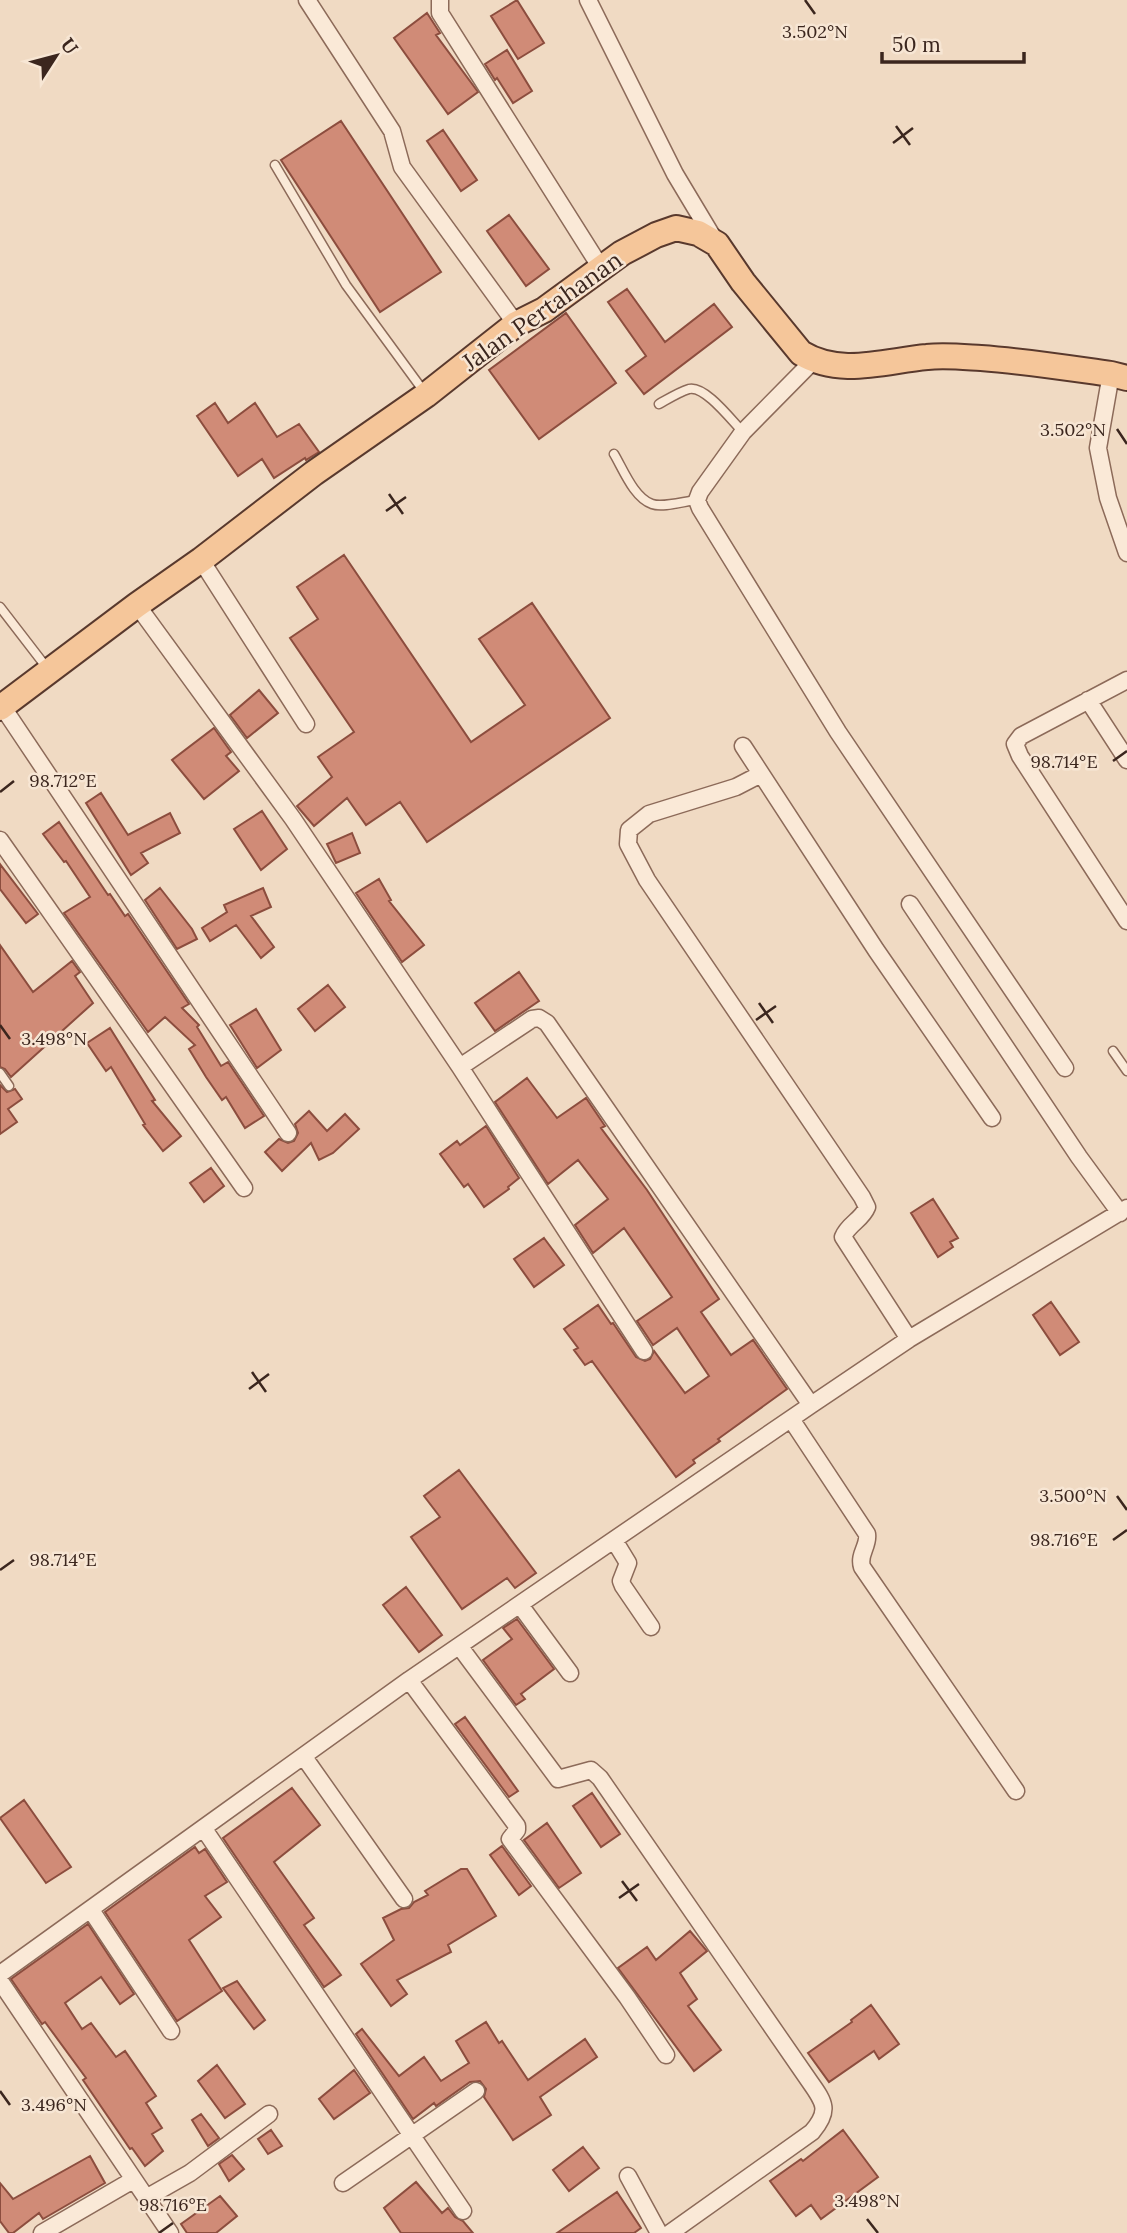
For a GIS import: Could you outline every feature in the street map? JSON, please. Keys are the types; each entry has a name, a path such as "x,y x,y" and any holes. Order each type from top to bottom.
{"main road":[{"name":"Jalan Pertahanan","path":"1,707 48,669 201,561 323,467 426,395 516,324 544,310 601,268 656,235 676,228 698,233 717,244"},
{"path":"717,244 743,282 801,353 813,361 832,366 853,367 930,356 982,358 1119,376"}],"street":[{"path":"307,0 392,131 402,167 516,324"},
{"path":"440,0 440,13 601,268"},
{"path":"588,0 675,174 717,244"},
{"path":"813,361 743,432 710,476 697,500 838,732 1065,1068"},
{"path":"1119,376 1098,448 1108,498 1127,553"},
{"path":"201,561 306,724"},
{"path":"137,605 293,819 460,1067 644,1351"},
{"path":"1127,680 1021,736 1017,740 1016,748 1127,921"},
{"path":"1088,700 1127,760"},
{"path":"1,707 288,1133"},
{"path":"743,746 876,950 992,1118"},
{"path":"761,774 736,787 649,814 629,830 628,844 647,880 862,1197 867,1206 864,1215 843,1237 909,1339"},
{"path":"0,840 244,1188"},
{"path":"0,1974 409,1680 811,1405 909,1339 1123,1210 1072,1147 910,904"},
{"path":"460,1067 532,1018 539,1018 547,1023 811,1405"},
{"path":"791,1419 867,1534 861,1557 862,1567 1016,1791"},
{"path":"614,1540 628,1564 622,1577 623,1586 651,1627"},
{"path":"520,1605 570,1672"},
{"path":"460,1647 558,1779 590,1770 600,1778 810,2081 824,2107 823,2119 811,2132 670,2233"},
{"path":"409,1680 517,1826 510,1839 627,1997 666,2055"},
{"path":"303,1757 404,1899"},
{"path":"204,1829 463,2211"},
{"path":"91,1910 171,2031"},
{"path":"0,1981 170,2233"},
{"path":"343,2183 475,2091"},
{"path":"146,2198 190,2173 269,2114"},
{"path":"628,2176 659,2233"},
{"path":"42,2233 133,2180"}],"lane":[{"path":"275,165 346,285 426,395"},
{"path":"659,404 686,390 696,389 709,397 743,432"},
{"path":"614,454 629,479 648,502 657,505 697,500"},
{"path":"0,607 48,669"},
{"path":"1113,1051 1127,1071"},
{"path":"0,1073 9,1086"}],"building":[{"path":"517,0 544,43 518,59 491,16"},
{"path":"427,13 440,33 436,35 478,92 448,114 394,38"},
{"path":"507,50 532,91 513,103 485,64"},
{"path":"341,121 441,272 380,312 281,160"},
{"path":"443,130 477,180 461,191 427,141"},
{"path":"509,215 549,269 526,286 487,231"},
{"path":"627,289 665,342 714,304 732,327 644,394 626,371 646,356 608,302"},
{"path":"566,313 616,383 539,439 489,370"},
{"path":"215,403 228,423 255,403 277,437 299,424 319,452 274,478 262,459 238,476 197,416"},
{"path":"344,555 471,742 525,705 479,639 532,603 610,718 427,842 400,802 366,825 347,798 314,826 297,806 332,777 318,757 354,732 290,638 318,619 297,587"},
{"path":"259,690 278,713 247,738 230,715"},
{"path":"214,728 231,752 226,756 239,771 204,799 172,760"},
{"path":"101,793 128,835 170,813 180,833 141,853 148,863 131,875 86,803"},
{"path":"262,811 287,849 261,870 234,829"},
{"path":"59,822 108,895 110,894 125,916 128,914 189,1004 182,1008 199,1025 197,1027 221,1066 228,1062 264,1116 245,1128 226,1097 222,1100 189,1049 195,1045 165,1017 148,1032 64,913 90,897 66,861 64,862 43,834"},
{"path":"352,833 360,853 336,863 327,844"},
{"path":"0,864 38,914 26,923 0,889"},
{"path":"379,879 391,900 389,901 424,945 402,962 356,893"},
{"path":"160,888 197,939 177,949 145,900"},
{"path":"263,888 271,907 251,916 274,947 261,958 236,925 210,941 202,928 227,912 224,905"},
{"path":"0,945 33,992 72,961 80,972 75,976 93,1003 11,1077 0,1067"},
{"path":"519,972 539,1001 495,1031 475,1003"},
{"path":"328,985 345,1007 315,1031 298,1009"},
{"path":"256,1009 281,1050 257,1068 230,1025"},
{"path":"110,1028 155,1100 152,1101 181,1136 163,1151 143,1125 145,1124 111,1067 106,1071 87,1043"},
{"path":"527,1078 557,1118 586,1098 605,1126 601,1128 647,1190 719,1299 701,1312 731,1355 753,1340 787,1389 718,1439 720,1441 693,1460 695,1463 676,1477 592,1361 585,1365 574,1350 578,1348 564,1329 598,1305 636,1357 645,1361 650,1359 654,1351 685,1393 709,1376 677,1328 653,1345 637,1321 672,1297 624,1228 593,1253 575,1225 608,1199 578,1160 548,1184 495,1102"},
{"path":"0,1085 7,1092 15,1089 22,1099 8,1109 17,1122 0,1134"},
{"path":"309,1111 327,1131 345,1114 359,1129 333,1153 319,1160 311,1143 282,1171 265,1152 279,1139 288,1143 294,1141 298,1133 295,1124"},
{"path":"486,1126 519,1178 484,1207 468,1184 464,1187 440,1154 457,1141 460,1145"},
{"path":"211,1168 224,1186 204,1202 190,1183"},
{"path":"933,1199 958,1238 950,1242 953,1247 938,1257 911,1213"},
{"path":"544,1238 564,1265 534,1287 514,1259"},
{"path":"1051,1302 1079,1342 1060,1355 1033,1315"},
{"path":"459,1470 536,1573 515,1588 507,1578 462,1609 411,1537 440,1517 424,1496"},
{"path":"406,1587 442,1635 419,1652 383,1605"},
{"path":"517,1619 554,1669 521,1694 525,1699 516,1705 483,1660 512,1639 503,1628"},
{"path":"465,1717 518,1791 509,1797 455,1724"},
{"path":"292,1788 320,1825 274,1862 314,1918 304,1925 341,1975 324,1987 223,1838"},
{"path":"592,1793 620,1834 601,1847 573,1806"},
{"path":"24,1800 71,1867 46,1883 0,1818"},
{"path":"547,1823 581,1873 559,1888 524,1840"},
{"path":"502,1846 531,1886 519,1895 490,1855"},
{"path":"195,1847 199,1853 205,1849 227,1882 205,1896 221,1917 189,1940 222,1991 177,2021 105,1912"},
{"path":"461,1869 467,1869 496,1916 448,1945 451,1952 397,1980 407,1994 391,2006 361,1964 394,1940 383,1918 409,1908 414,1902 428,1895 425,1891"},
{"path":"88,1924 134,1994 120,2004 101,1977 65,2003 82,2029 91,2023 116,2057 125,2051 156,2096 146,2103 162,2128 152,2134 163,2151 145,2166 132,2148 130,2149 83,2080 86,2078 45,2022 42,2024 11,1979"},
{"path":"690,1931 707,1951 680,1973 697,1999 688,2006 721,2050 694,2071 618,1968 647,1947 656,1960"},
{"path":"237,1981 265,2020 254,2029 223,1988"},
{"path":"871,2005 899,2044 879,2059 874,2051 829,2082 808,2053"},
{"path":"486,2022 528,2080 585,2039 597,2057 540,2097 551,2115 513,2140 484,2097 486,2089 480,2081 470,2082 413,2119 356,2034 362,2029 399,2076 424,2057 441,2081 469,2063 456,2041"},
{"path":"217,2065 245,2104 225,2118 198,2081"},
{"path":"354,2070 370,2093 334,2119 319,2099"},
{"path":"201,2114 219,2138 208,2146 192,2120"},
{"path":"271,2130 282,2146 268,2154 258,2139"},
{"path":"843,2130 878,2177 821,2219 811,2205 796,2216 770,2181 801,2159 803,2161"},
{"path":"583,2147 599,2168 569,2191 553,2170"},
{"path":"232,2155 244,2169 229,2181 219,2164"},
{"path":"90,2156 105,2183 43,2219 39,2213 13,2233 9,2233 0,2221 0,2183 13,2199"},
{"path":"416,2182 442,2213 448,2208 473,2233 401,2233 384,2208"},
{"path":"617,2192 641,2228 634,2233 557,2233"},
{"path":"220,2196 237,2216 216,2233 187,2233 181,2224"}]}
